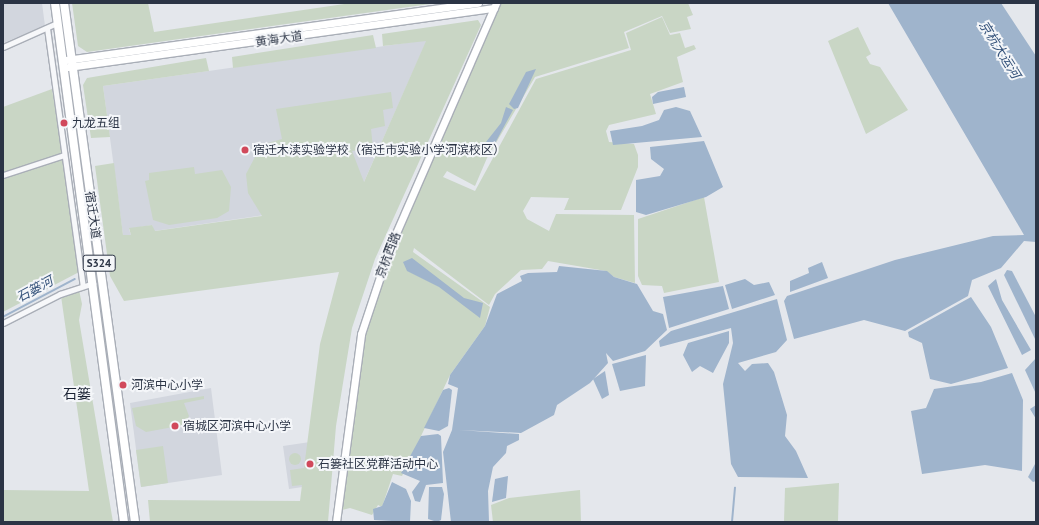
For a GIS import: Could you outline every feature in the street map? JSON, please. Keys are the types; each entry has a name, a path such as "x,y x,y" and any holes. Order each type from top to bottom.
{"main road":[{"name":"宿迁大道","path":"55,3 124,522"},
{"name":"宿迁大道","path":"64,3 135,522"},
{"name":"黄海大道","path":"73,63 478,3"},
{"name":"黄海大道","path":"63,64 495,6"},
{"name":"京杭西路","path":"336,522 361,334 390,247 495,6"}],"street":[{"path":"3,47 58,23"},
{"path":"47,28 83,286"},
{"path":"3,175 64,155"},
{"path":"3,323 60,294 93,283"}],"shaded area":[{"path":"3,3 42,3 45,26 3,43"},
{"name":"宿迁木渎实验学校（宿迁市实验小学河滨校区）","path":"427,40 355,202 154,231 152,225 129,229 131,235 123,235 103,86"},
{"name":"宿城区河滨中心小学","path":"211,388 222,475 141,487 130,403"},
{"path":"310,442 316,485 289,489 283,446"}],"green space":[{"path":"72,3 148,3 154,32 351,3 437,3 87,52 78,46"},
{"path":"500,3 688,3 693,15 687,17 691,29 670,33 662,16 624,32 629,48 535,77 487,158 475,186 447,171 443,177 475,191 536,79 631,50 626,33 662,17 670,35 680,33 685,48 694,45 696,49 677,57 683,82 650,94 656,114 609,125 606,131 609,142 634,144 638,155 638,167 621,210 564,210 569,198 531,197 523,211 527,219 549,231 556,214 634,215 635,283 614,277 606,271 548,261 542,269 521,270 495,294 489,305 414,248 413,252 490,307 485,326 450,375 402,476 393,474 382,507 378,505 372,515 350,508 338,511 362,338 391,252"},
{"path":"478,20 481,25 375,259 352,328 336,426 328,522 150,522 148,500 300,501 302,485 292,486 290,470 304,468 320,344 339,272 124,301 110,276 95,166 114,163 123,235 131,235 129,228 152,225 155,231 262,216 248,193 246,174 255,157 254,147 282,139 276,109 391,92 393,108 383,110 385,126 371,129 373,148 352,151 364,182 426,41 383,46 382,34"},
{"path":"858,27 871,54 866,57 870,64 880,67 908,110 866,134 828,41"},
{"path":"373,35 376,48 233,68 232,57"},
{"path":"206,58 209,71 103,86 110,137 91,138 83,85 87,78"},
{"path":"52,89 81,271 3,312 3,107"},
{"path":"194,167 195,174 222,170 231,187 229,211 217,218 169,225 153,220 145,181 149,180 149,173"},
{"path":"704,197 719,282 664,293 662,286 642,285 638,276 638,219"},
{"path":"79,290 82,304 79,320 113,522 3,522 3,490 89,491 61,296"},
{"path":"204,396 204,399 184,403 189,416 184,425 146,432 136,426 132,408"},
{"path":"163,446 168,483 141,487 136,450"},
{"path":"293,453 297,453 301,459 297,465 293,465 289,461 289,457"},
{"path":"839,483 838,522 784,522 785,488"},
{"path":"580,490 581,522 493,522 491,505 509,498"}],"water":[{"name":"京杭大运河","path":"888,3 1001,3 1036,56 1036,242 1024,241 1001,268 972,280 968,296 905,331 864,320 794,339 784,301 787,296 895,260 993,236 1024,235"},
{"path":"536,69 518,108 514,109 509,104 526,72"},
{"path":"684,87 686,97 653,104 652,97 658,92"},
{"path":"506,107 513,110 493,147 486,142 501,123"},
{"path":"676,107 690,111 702,137 613,145 610,131 642,126 659,120 664,110"},
{"path":"704,141 723,187 706,197 646,215 636,212 636,180 660,176 664,169 651,159 650,147"},
{"path":"412,258 464,298 483,303 480,318 439,287 407,271 403,262"},
{"path":"822,262 828,278 790,292 790,281 809,273 808,268"},
{"path":"559,266 607,271 614,277 637,284 653,311 663,314 667,330 645,351 613,361 606,353 608,363 590,383 557,405 554,415 521,433 459,430 519,434 519,440 507,446 506,453 493,467 488,491 489,521 451,522 443,452 452,430 458,388 448,384 450,375 485,326 497,294 522,281 520,276 528,273 557,272"},
{"path":"1007,270 1012,271 1036,317 1036,341 1004,275"},
{"path":"745,279 754,285 769,282 775,295 732,309 725,285"},
{"path":"996,279 1002,300 1031,350 1022,355 988,286"},
{"path":"723,286 729,309 669,328 663,297"},
{"path":"971,297 991,327 1008,368 951,384 930,379 922,343 909,337 908,332"},
{"path":"777,299 787,340 776,352 738,363 745,371 752,364 768,363 774,372 787,415 785,436 796,451 808,478 738,477 731,464 723,384 733,343 731,328 660,347 659,341 671,331"},
{"path":"729,331 729,343 713,373 700,366 692,372 683,355 688,343"},
{"path":"646,355 645,386 620,391 612,364"},
{"path":"1036,358 1036,394 1025,370"},
{"path":"605,371 609,395 602,399 593,379"},
{"path":"1012,373 1023,400 1022,471 985,465 922,474 911,411 926,408 934,389 981,382"},
{"path":"449,388 452,390 448,426 439,431 424,428 443,390"},
{"path":"1036,405 1036,419 1030,409"},
{"path":"1036,419 1036,481 1033,482 1028,477 1035,464"},
{"path":"438,434 441,436 443,483 426,485 420,502 415,501 412,492 420,481 401,473 421,436"},
{"path":"508,476 506,498 492,502 495,479"},
{"path":"392,482 406,489 411,501 410,522 374,520 373,509 382,506"},
{"path":"429,487 442,487 444,494 441,520 437,522 428,519"}],"waterway":[{"name":"石篓河","path":"3,317 75,279"},
{"path":"732,522 735,488"}],"place":[{"name":"九龙五组","path":"64,123"},
{"name":"宿迁木渎实验学校（宿迁市实验小学河滨校区）","path":"245,150"},
{"name":"河滨中心小学","path":"123,385"},
{"name":"宿城区河滨中心小学","path":"175,426"},
{"name":"石篓社区党群活动中心","path":"310,464"}],"district":[{"name":"石篓","path":"77,394"}]}
